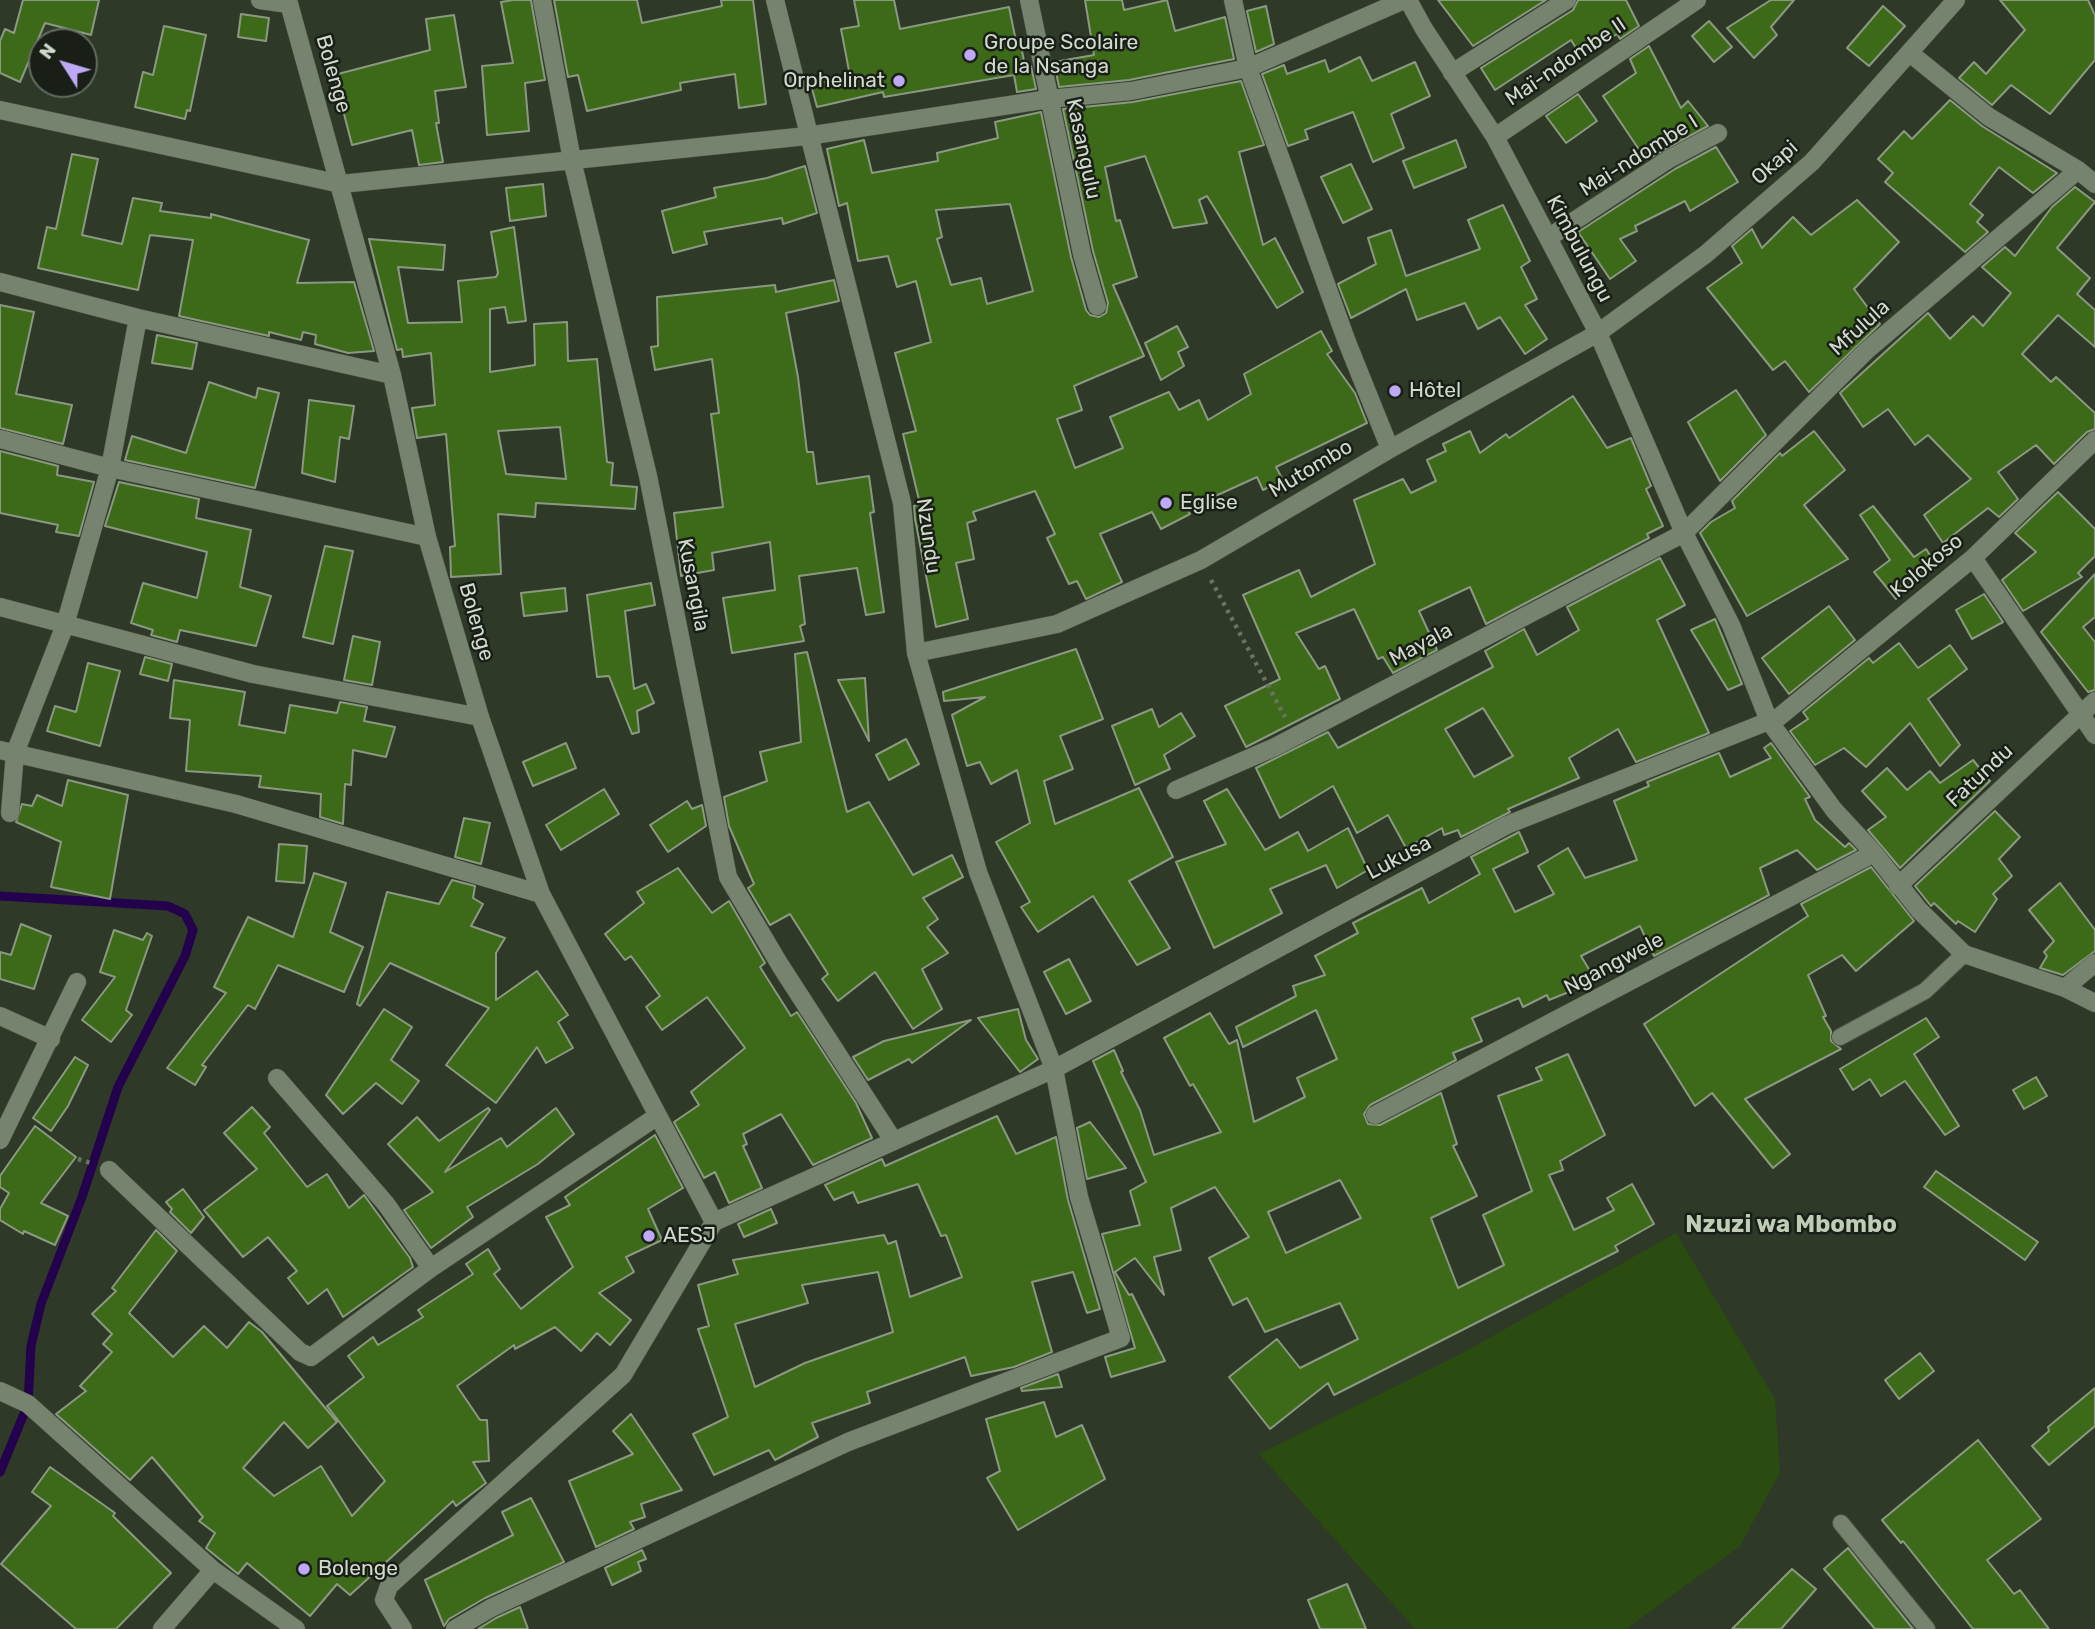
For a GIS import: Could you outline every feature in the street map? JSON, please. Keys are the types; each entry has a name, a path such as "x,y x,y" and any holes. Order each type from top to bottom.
{"street":[{"path":"260,0 288,2"},
{"name":"Kusangila","path":"542,0 572,160 648,476 728,877 780,965 893,1140"},
{"name":"Nzundu","path":"455,1629 491,1608 848,1442 1121,1338 1079,1197 1054,1069 978,872 916,653 902,503 807,136 775,0"},
{"name":"Kasangulu","path":"1029,0 1097,306"},
{"path":"1233,0 1248,68 1347,342 1390,449"},
{"path":"0,110 341,184 807,136 1049,99 1131,91 1248,68 1406,0"},
{"name":"Kimbulungu","path":"1406,0 1494,137 1598,333 1684,533 1731,625 1774,719 1834,810 1874,853 1898,886 1964,954"},
{"path":"1452,73 1567,0"},
{"name":"Maï-ndombe II","path":"1494,137 1697,0"},
{"name":"Okapi","path":"1598,333 1706,254 1812,162 1911,54 1956,0"},
{"name":"Bolenge","path":"288,2 341,184 392,375 427,537 480,717 541,894 634,1067 656,1117 714,1222"},
{"path":"1911,54 1989,117 2078,170 2095,184"},
{"name":"Mai-ndombe I","path":"1548,238 1669,159 1718,133"},
{"name":"Mfulula","path":"1684,533 1866,351 2078,170"},
{"path":"0,282 138,318 392,375"},
{"path":"10,813 7,752 65,625 110,468 138,318"},
{"name":"Mutombo","path":"916,653 1057,624 1200,561 1390,449 1598,333"},
{"path":"0,439 110,468 427,537"},
{"name":"Kolokoso","path":"1774,719 1973,558 2095,440"},
{"name":"Mayala","path":"1176,790 1296,736 1684,533"},
{"path":"1973,558 2088,707 2095,735"},
{"path":"0,607 253,674 480,717"},
{"name":"Fatundu","path":"1898,886 2088,707"},
{"name":"Lukusa","path":"714,1222 1054,1069 1507,825 1774,719"},
{"path":"7,752 236,804 541,894"},
{"name":"Ngangwele","path":"1375,1115 1874,853"},
{"path":"1964,954 2065,988 2095,1003"},
{"path":"2065,988 2095,963"},
{"path":"0,1140 77,982"},
{"path":"0,1016 51,1039"},
{"path":"277,1078 386,1204 431,1268"},
{"path":"109,1170 300,1352 311,1357 431,1268 656,1117"},
{"path":"403,1629 384,1600 389,1586 623,1375 714,1222"},
{"path":"0,1391 27,1404 213,1570 296,1629"},
{"path":"162,1629 213,1570"}],"lane":[{"path":"1840,1037 1925,991 1964,954"},
{"path":"1841,1523 1927,1629"}],"path":[{"path":"1200,561 1296,736"}],"green space":[{"path":"1676,1233 1775,1399 1780,1472 1740,1546 1626,1629 1415,1629 1259,1454 1457,1356"}],"building":[{"path":"23,0 99,0 93,28 64,28 45,23 43,28 28,28 28,63 20,82 0,73 0,41 5,29 14,33"},
{"path":"531,0 545,80 525,83 529,131 487,135 482,66 513,63 501,2"},
{"path":"554,0 637,0 642,23 722,6 721,0 753,0 766,104 739,108 735,74 680,83 681,90 587,111 578,75 568,77"},
{"path":"854,0 894,0 900,29 1009,7 1017,46 1021,45 1025,67 1031,66 1036,89 1017,92 1014,75 884,97 883,92 817,107 811,85 850,76 841,29 859,26"},
{"path":"1085,0 1122,0 1124,10 1167,0 1175,31 1225,17 1234,59 1129,80 1059,87 1054,62 1094,55"},
{"path":"1438,0 1546,0 1473,46"},
{"path":"1578,0 1626,0 1639,26 1620,39 1617,34 1581,56 1571,40 1495,90 1481,68 1573,10"},
{"path":"1771,0 1794,0 1771,27 1777,35 1754,58 1727,28"},
{"path":"2000,0 2088,0 2095,15 2095,60 2050,114 2011,85 1992,105 1959,78 1974,62 1986,74 2025,30"},
{"path":"1266,6 1274,44 1256,52 1247,11"},
{"path":"1883,6 1905,26 1869,66 1847,48"},
{"path":"241,14 269,18 266,41 238,37"},
{"path":"454,15 466,87 435,91 439,123 436,123 443,162 419,165 412,130 352,145 334,75 430,50 426,19"},
{"path":"1709,21 1732,47 1714,62 1692,36"},
{"path":"164,26 206,35 190,111 187,110 185,119 135,107 143,72 153,75"},
{"path":"1649,46 1681,108 1688,101 1708,126 1646,160 1603,96 1636,73 1630,59"},
{"path":"1360,57 1372,81 1415,62 1430,96 1391,114 1404,148 1373,162 1353,112 1305,130 1308,139 1288,146 1262,74 1284,65 1287,74 1325,60 1329,72"},
{"path":"1241,81 1264,145 1239,152 1263,245 1275,238 1303,292 1277,308 1207,196 1199,200 1207,223 1173,228 1145,156 1105,167 1116,221 1120,220 1137,277 1113,285 1144,356 1074,386 1082,410 1057,419 1075,468 1123,448 1110,417 1169,392 1179,410 1199,400 1208,420 1251,394 1244,374 1321,331 1332,351 1327,354 1355,393 1367,423 1276,467 1283,480 1263,490 1257,477 1187,509 1190,514 1161,529 1152,512 1100,534 1122,582 1086,599 1077,581 1069,584 1047,538 1055,534 1035,491 973,512 976,520 967,523 974,559 956,563 968,619 936,627 915,519 914,506 920,504 903,434 916,431 895,353 931,342 916,281 897,287 888,256 858,261 847,203 839,206 827,149 864,140 872,173 938,161 937,153 998,138 995,122 1041,112 1071,257 1086,310 1090,315 1099,317 1106,313 1108,303 1093,251 1063,109 1133,102","holes":["1010,204 1033,291 987,304 981,278 951,285 937,239 942,237 936,210"]},
{"path":"1578,94 1597,121 1566,143 1546,116"},
{"path":"1950,100 1982,126 2057,173 2033,193 1999,167 1970,204 1983,215 1977,222 1988,232 1965,252 1885,182 1893,173 1878,159 1904,131 1912,139"},
{"path":"1456,140 1466,167 1414,188 1403,161"},
{"path":"1716,147 1738,182 1690,211 1685,201 1635,226 1637,231 1620,239 1636,261 1610,279 1578,232 1675,169"},
{"path":"72,154 98,159 82,235 122,244 133,198 162,203 160,211 211,218 211,214 309,240 297,283 354,282 374,351 348,353 315,344 316,335 303,332 301,340 269,332 269,336 179,316 193,240 150,235 138,290 38,268 47,227 56,229"},
{"path":"1351,164 1372,209 1343,223 1321,177"},
{"path":"805,166 817,213 783,224 782,218 704,232 707,244 673,253 662,211 716,197 714,188 767,178"},
{"path":"543,184 546,216 510,221 506,188"},
{"path":"2075,187 2095,202 2057,248 2090,278 2077,294 2095,310 2095,347 2058,315 2022,354 2051,382 2056,377 2095,413 2095,429 2087,432 2054,464 2036,445 1998,472 2018,499 1999,517 1988,508 1943,543 1924,515 1971,479 1928,435 1915,445 1888,409 1863,427 1840,393 1928,313 1950,339 1973,316 1983,326 2011,293 1982,267 2005,247 2015,256 2052,207"},
{"path":"1857,200 1899,242 1854,289 1880,324 1809,392 1785,361 1773,370 1707,288 1742,263 1732,246 1752,229 1762,248 1793,217 1811,235"},
{"path":"1503,205 1530,261 1521,267 1537,299 1525,305 1547,339 1525,354 1500,317 1478,329 1465,303 1417,320 1406,289 1351,318 1338,284 1376,264 1368,238 1391,230 1406,276 1480,249 1468,220"},
{"path":"514,227 526,321 508,323 505,307 490,309 490,372 535,365 534,324 567,322 568,361 597,359 607,462 613,463 611,485 637,487 635,509 536,503 535,517 498,514 501,574 451,577 450,547 455,546 446,434 417,438 412,408 435,405 431,353 403,357 402,349 397,350 369,239 445,245 443,270 398,267 408,323 462,322 458,281 496,277 498,273 491,232","holes":["560,427 566,479 506,474 498,431"]},
{"path":"834,280 839,301 786,313 798,377 807,452 813,452 817,484 869,476 874,512 870,513 884,612 866,615 857,568 799,576 805,624 800,626 804,641 732,653 723,598 775,590 770,542 712,553 714,570 681,576 674,513 723,507 711,414 719,413 712,359 655,370 651,347 658,346 657,297 775,285 776,292"},
{"path":"0,305 34,312 16,394 72,405 63,444 0,428"},
{"path":"1177,326 1188,347 1178,352 1184,366 1161,380 1145,343"},
{"path":"157,335 197,343 192,369 152,363"},
{"path":"209,382 256,398 258,388 279,393 255,488 125,460 132,436 186,453"},
{"path":"1736,390 1766,435 1720,481 1688,422"},
{"path":"1573,396 1607,448 1631,438 1651,486 1646,489 1663,526 1647,534 1649,538 1486,624 1470,587 1419,611 1437,650 1393,673 1383,657 1378,659 1354,609 1296,633 1319,669 1325,666 1340,699 1246,747 1225,706 1280,679 1243,595 1299,570 1311,597 1375,564 1354,500 1403,479 1411,493 1436,481 1427,460 1446,451 1443,444 1470,431 1480,453 1506,434 1509,438"},
{"path":"309,400 354,406 349,439 340,437 335,482 302,473"},
{"path":"1814,431 1845,470 1804,505 1848,559 1747,616 1700,533 1711,522 1735,508 1732,501 1780,453 1782,456"},
{"path":"0,451 58,466 57,475 94,482 79,536 56,532 58,525 0,513"},
{"path":"119,482 199,499 196,518 251,530 240,587 271,596 256,646 180,630 177,642 151,635 153,630 131,623 143,583 197,598 207,552 105,526"},
{"path":"2058,492 2095,529 2095,556 2078,573 2082,577 2023,611 2002,580 2036,552 2015,533"},
{"path":"1873,506 1914,557 1926,549 1937,566 1896,599 1874,572 1890,560 1860,515"},
{"path":"325,546 353,551 333,644 303,637"},
{"path":"1660,558 1685,605 1657,620 1709,733 1636,762 1618,729 1569,758 1579,778 1508,809 1510,812 1461,837 1458,830 1444,835 1442,828 1406,848 1388,815 1357,833 1333,786 1280,818 1256,768 1328,732 1338,748 1493,667 1485,651 1524,629 1537,655 1579,630 1567,607","holes":["1483,708 1513,756 1474,777 1445,729"]},
{"path":"2095,574 2095,617 2083,627 2095,642 2095,690 2088,692 2041,632"},
{"path":"651,583 655,605 625,611 634,689 646,684 654,703 637,711 639,732 632,734 609,676 597,677 587,595"},
{"path":"565,588 567,611 524,616 521,593"},
{"path":"1984,594 2003,622 1972,639 1956,610"},
{"path":"1829,606 1855,640 1789,694 1762,658"},
{"path":"1715,619 1742,684 1728,690 1691,630"},
{"path":"353,636 380,642 372,685 344,680"},
{"path":"1899,643 1918,668 1950,645 1967,669 1928,699 1960,745 1940,766 1910,723 1866,767 1844,748 1815,765 1790,731 1808,719 1803,712 1869,658 1873,663"},
{"path":"1076,649 1103,719 1060,736 1073,769 1044,781 1055,824 1139,788 1173,857 1129,881 1170,948 1137,965 1093,896 1038,932 1021,907 1030,902 996,842 1030,823 1017,770 991,784 980,762 967,766 952,715 985,697 944,701 943,692"},
{"path":"807,652 847,812 869,802 913,875 952,855 963,877 923,898 938,919 927,927 948,953 922,969 942,1009 913,1029 875,972 838,1001 822,979 828,974 790,914 770,925 748,888 754,884 729,826 724,797 767,781 760,752 801,742 795,654"},
{"path":"145,657 172,664 168,681 140,674"},
{"path":"88,663 120,671 100,746 47,731 55,706 76,712"},
{"path":"865,678 869,741 838,680"},
{"path":"174,680 245,692 239,725 285,733 290,705 337,713 340,702 367,707 364,721 395,727 386,757 353,750 351,785 345,784 343,824 320,817 321,794 259,787 261,776 186,771 190,720 170,718"},
{"path":"1152,709 1159,727 1181,713 1195,736 1164,755 1170,769 1135,785 1112,726"},
{"path":"906,739 919,764 889,780 876,755"},
{"path":"566,743 576,768 533,786 523,762"},
{"path":"1771,743 1810,797 1805,799 1815,820 1845,847 1849,843 1856,850 1817,870 1797,850 1760,868 1769,895 1654,956 1640,926 1581,956 1596,981 1549,1000 1547,995 1523,1007 1519,998 1472,1018 1482,1041 1453,1053 1456,1060 1370,1105 1364,1114 1368,1124 1380,1125 1441,1093 1457,1144 1453,1146 1477,1196 1431,1218 1458,1288 1504,1265 1483,1215 1532,1191 1498,1096 1542,1080 1536,1068 1568,1054 1605,1135 1560,1161 1563,1170 1549,1175 1574,1230 1614,1210 1607,1198 1632,1184 1654,1224 1615,1246 1618,1251 1334,1395 1328,1383 1270,1429 1229,1377 1277,1339 1300,1368 1358,1339 1340,1303 1265,1332 1247,1298 1233,1305 1209,1258 1249,1237 1215,1187 1171,1208 1181,1250 1154,1257 1164,1295 1135,1258 1115,1272 1129,1295 1132,1294 1165,1361 1111,1377 1105,1357 1135,1348 1102,1234 1140,1225 1130,1191 1146,1182 1093,1061 1114,1050 1123,1071 1121,1072 1140,1110 1154,1155 1221,1132 1193,1084 1190,1086 1164,1038 1210,1013 1229,1044 1237,1040 1254,1122 1305,1097 1297,1078 1337,1059 1316,1010 1243,1047 1236,1027 1296,996 1293,986 1325,975 1315,956 1358,933 1353,923 1422,888 1429,903 1480,874 1471,857 1519,832 1528,852 1493,869 1515,912 1554,894 1538,866 1568,848 1585,878 1637,860 1614,801 1649,786 1647,782 1719,753 1730,777 1771,758 1764,748","holes":["1340,1180 1361,1218 1286,1253 1268,1212"]},
{"path":"1973,760 1990,781 1900,868 1868,830 1886,817 1862,791 1887,768 1907,790 1930,771 1940,783"},
{"path":"68,780 128,795 110,899 51,887 61,842 16,822 22,804 32,806 37,795 62,806"},
{"path":"604,789 619,814 561,850 546,825"},
{"path":"1227,789 1265,850 1298,832 1308,851 1348,828 1368,870 1337,888 1326,865 1270,889 1282,913 1214,948 1176,862 1226,844 1204,801"},
{"path":"687,801 692,809 702,805 706,826 668,852 650,825"},
{"path":"1995,811 2020,837 1999,859 2012,876 1993,894 1997,899 1975,932 1958,921 1956,924 1934,903 1931,906 1915,886"},
{"path":"464,818 490,823 481,864 455,857"},
{"path":"279,844 307,846 304,883 276,881"},
{"path":"1871,867 1914,921 1856,971 1842,955 1808,975 1826,1016 1823,1017 1831,1031 1831,1041 1841,1049 1745,1099 1790,1154 1773,1168 1712,1093 1695,1106 1644,1024 1808,916 1801,904"},
{"path":"678,868 712,913 729,901 765,963 760,967 791,1016 797,1012 856,1103 872,1138 813,1165 781,1114 743,1134 747,1144 743,1146 762,1188 729,1203 715,1172 704,1178 674,1122 699,1105 691,1092 745,1048 707,997 662,1030 646,1007 660,996 631,956 625,960 605,934 644,903 637,892"},
{"path":"314,873 346,883 330,932 363,947 344,992 278,965 255,1009 248,1005 202,1065 206,1067 195,1085 167,1068 226,993 214,987 248,917 293,937"},
{"path":"452,880 475,886 473,898 483,904 471,926 505,938 496,953 496,1000 537,971 568,1015 558,1022 573,1048 546,1063 537,1047 496,1103 446,1065 489,1008 390,963 360,1006 357,1004 387,892 439,904"},
{"path":"2060,883 2095,930 2095,951 2063,975 2040,968 2047,956 2044,952 2054,941 2029,910"},
{"path":"21,924 51,936 34,989 0,979 0,952 11,955"},
{"path":"114,930 143,940 147,933 152,936 126,1010 132,1015 111,1042 82,1020 115,977 100,972"},
{"path":"1069,959 1091,1001 1066,1014 1044,972"},
{"path":"384,1009 412,1027 391,1060 419,1081 402,1104 376,1083 343,1114 326,1095"},
{"path":"1018,1009 1026,1040 1038,1059 1020,1072 978,1018"},
{"path":"1926,1018 1939,1037 1914,1054 1959,1126 1945,1135 1905,1081 1881,1096 1870,1079 1853,1090 1840,1069"},
{"path":"971,1020 912,1063 909,1059 868,1080 853,1057 884,1041"},
{"path":"75,1057 88,1065 68,1106 51,1131 33,1118"},
{"path":"2036,1077 2047,1096 2024,1109 2013,1090"},
{"path":"252,1107 270,1127 264,1133 307,1187 327,1174 349,1208 364,1195 410,1258 413,1267 343,1317 327,1289 308,1304 288,1278 297,1271 268,1237 243,1257 204,1210 257,1169 224,1133"},
{"path":"488,1108 490,1110 445,1172 501,1138 507,1147 556,1108 574,1134 538,1164 467,1207 473,1217 431,1248 404,1210 433,1192 388,1144 417,1117 439,1141"},
{"path":"997,1116 1016,1154 1056,1137 1068,1200 1100,1309 1087,1313 1073,1272 1032,1282 1052,1352 1014,1367 971,1376 965,1357 867,1392 870,1403 812,1423 818,1437 775,1460 769,1450 714,1475 693,1434 728,1417 698,1329 709,1326 698,1285 738,1274 733,1260 884,1235 888,1244 896,1241 910,1297 962,1277 946,1235 941,1236 918,1184 858,1203 853,1192 834,1200 825,1185 882,1159 885,1166","holes":["878,1272 893,1332 805,1363 755,1387 735,1324 808,1303 802,1285"]},
{"path":"1090,1122 1126,1168 1087,1179 1077,1128"},
{"path":"35,1126 76,1157 41,1203 68,1216 55,1245 24,1231 23,1234 0,1220 0,1209 9,1193 0,1187 0,1176"},
{"path":"655,1135 683,1188 648,1209 662,1240 626,1257 634,1272 599,1293 631,1320 610,1345 597,1333 581,1351 555,1327 515,1349 514,1345 457,1386 480,1420 487,1420 489,1461 473,1462 486,1483 456,1506 453,1501 350,1595 337,1584 310,1616 247,1563 238,1574 206,1548 215,1533 199,1521 203,1517 152,1457 130,1480 56,1414 86,1391 80,1386 112,1352 103,1344 112,1334 92,1314 116,1291 112,1288 156,1230 177,1251 129,1313 173,1357 204,1326 227,1348 249,1322 262,1332 337,1422 308,1448 284,1422 243,1468 274,1496 321,1466 352,1516 385,1481 327,1406 364,1377 348,1356 373,1337 378,1345 423,1317 418,1310 473,1274 466,1264 488,1249 500,1269 494,1274 521,1309 573,1267 546,1217 570,1205 565,1197"},
{"path":"1936,1171 2038,1242 2025,1260 1924,1187"},
{"path":"183,1189 204,1217 191,1233 170,1212 172,1209 166,1202"},
{"path":"771,1209 777,1223 744,1237 738,1224"},
{"path":"1920,1353 1934,1371 1899,1399 1885,1380"},
{"path":"1058,1374 1062,1387 1022,1391 1021,1388"},
{"path":"2095,1388 2095,1426 2049,1465 2032,1446 2049,1431 2048,1427"},
{"path":"1044,1402 1056,1437 1082,1425 1105,1479 1018,1530 987,1478 1000,1471 986,1419"},
{"path":"631,1414 682,1490 641,1504 645,1517 630,1522 634,1529 596,1547 569,1481 633,1454 613,1431"},
{"path":"1978,1440 2041,1519 1987,1560 2014,1594 2020,1590 2049,1629 1973,1629 1903,1541 1901,1543 1882,1520"},
{"path":"50,1467 115,1513 113,1516 171,1573 116,1629 76,1629 1,1564 51,1506 32,1492"},
{"path":"531,1498 564,1562 485,1598 449,1619 444,1626 425,1580 513,1535 502,1512"},
{"path":"1848,1548 1913,1629 1875,1629 1824,1569"},
{"path":"642,1550 646,1559 638,1562 641,1571 612,1585 605,1568"},
{"path":"1792,1569 1816,1589 1781,1629 1732,1629"},
{"path":"1347,1584 1366,1629 1320,1629 1308,1600"},
{"path":"520,1607 528,1629 478,1629 496,1618"}],"waterway":[{"path":"0,896 168,906 185,914 193,930 185,956 118,1087 82,1197 41,1304 31,1346 28,1404 0,1472"}],"place":[{"name":"Groupe Scolaire de la Nsanga","path":"970,55"},
{"name":"Orphelinat","path":"899,81"},
{"name":"Hôtel","path":"1395,391"},
{"name":"Eglise","path":"1166,503"},
{"name":"AESJ","path":"649,1236"},
{"name":"Bolenge","path":"304,1569"}],"district":[{"name":"Nzuzi wa Mbombo","path":"1791,1225"}]}
